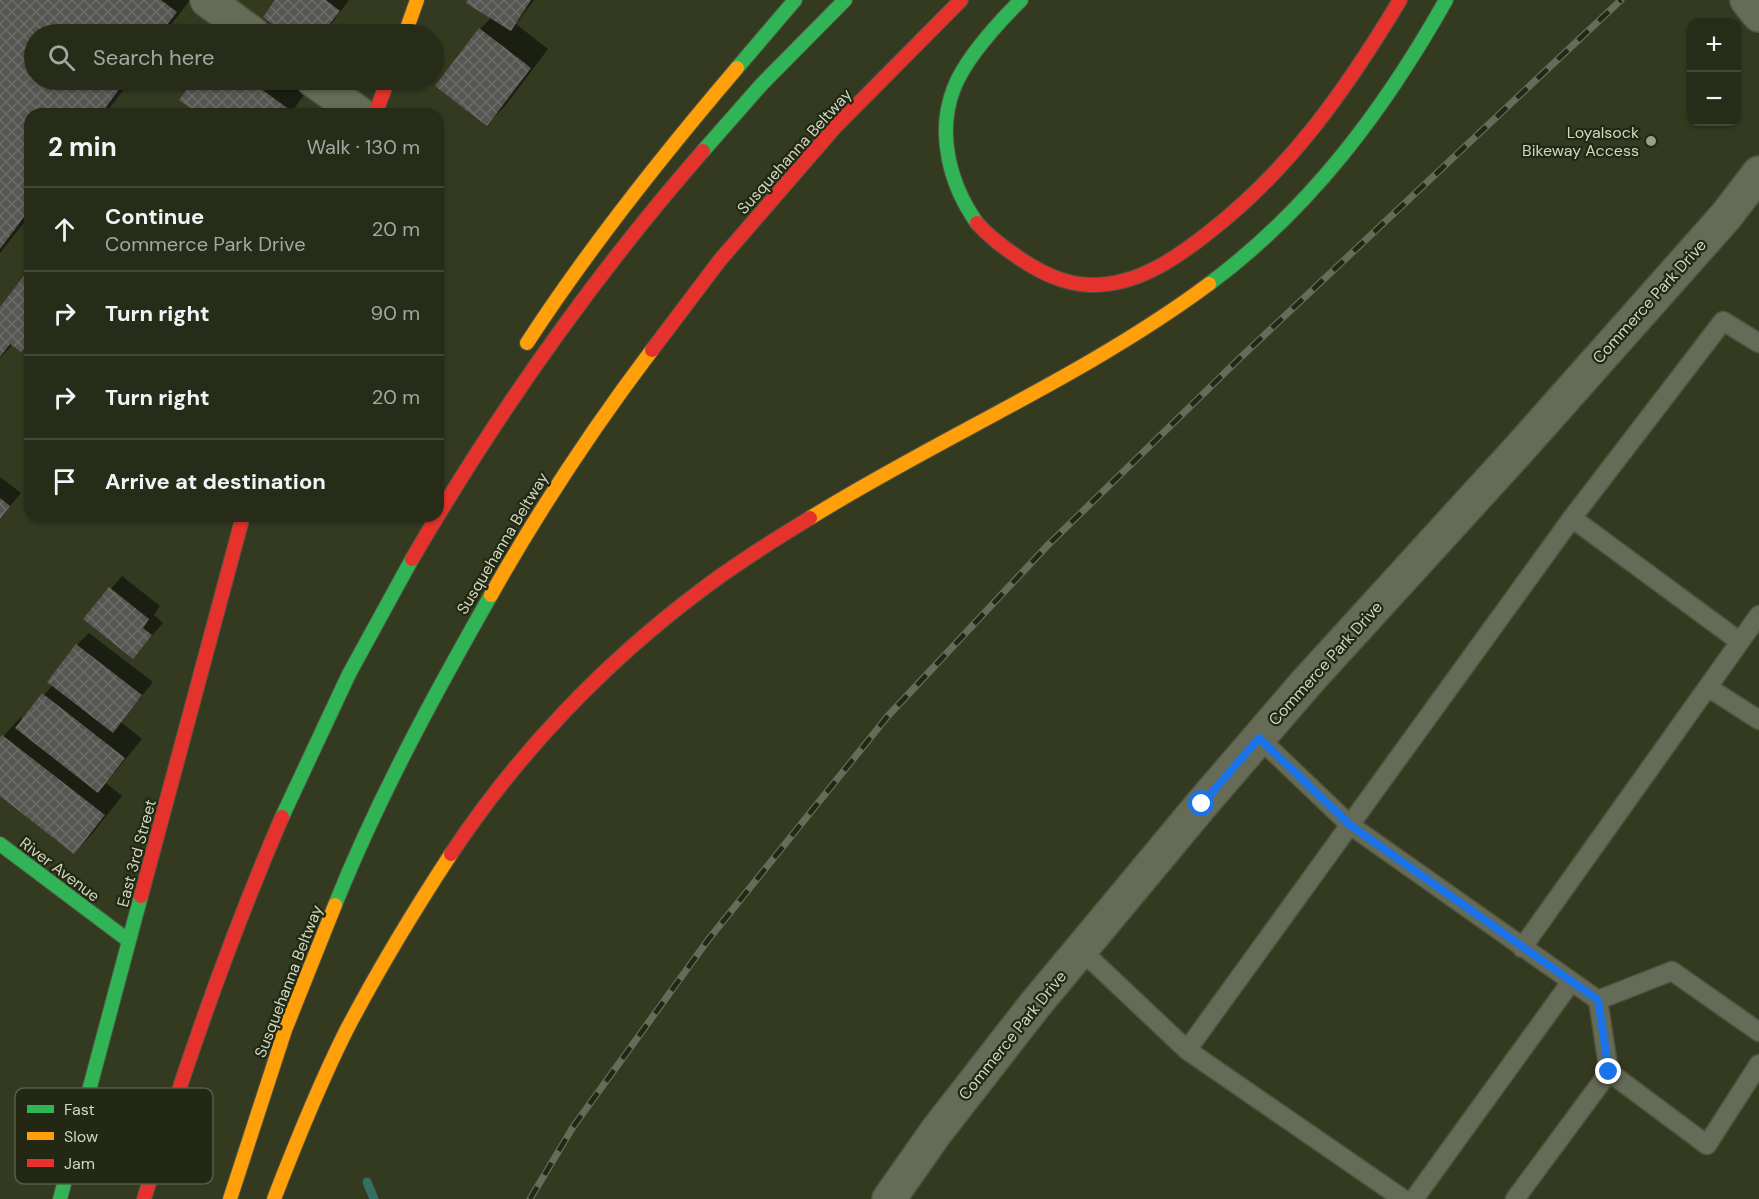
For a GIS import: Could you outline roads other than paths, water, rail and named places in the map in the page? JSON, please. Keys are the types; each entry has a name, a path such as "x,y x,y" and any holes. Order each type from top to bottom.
{"main road":[{"path":"409,24 417,0"},
{"path":"518,357 556,298 658,161 795,0"},
{"path":"444,506 558,334 657,206 752,95 845,0"},
{"name":"Susquehanna Beltway","path":"230,1199 247,1141 294,1008 345,881 407,746 497,580 571,461 661,335 758,213 917,42 962,0"},
{"path":"1021,0 997,22 978,46 953,89 946,119 947,146 953,179 964,204 977,224 998,244 1027,264 1057,279 1082,285 1110,283 1144,274 1173,260 1229,219 1280,171 1317,128 1349,83 1400,0"},
{"path":"274,1199 308,1113 346,1031 399,934 447,859 499,787 558,718 620,657 697,593 756,551 882,475 1110,350 1180,304 1249,252 1294,211 1338,164 1378,113 1419,49 1446,0"},
{"path":"377,108 384,90"},
{"name":"East 3rd Street","path":"90,1088 241,522"},
{"path":"350,672 420,522"},
{"path":"178,1088 208,1000 268,847 312,748 407,566 434,522"},
{"name":"River Avenue","path":"0,844 129,941"},
{"name":"East 3rd Street","path":"60,1199 64,1184"},
{"path":"144,1199 149,1184"}],"street":[{"path":"207,0 239,24"},
{"path":"1747,0 1759,15"},
{"path":"327,90 352,108"},
{"name":"Commerce Park Drive","path":"889,1199 936,1132 1081,950 1259,738 1726,216 1759,173"}],"lane":[{"path":"1188,1050 1572,518 1723,321 1759,343"},
{"path":"1572,518 1739,641"},
{"path":"1522,948 1759,615"},
{"path":"1708,688 1759,720"},
{"path":"1259,738 1350,825 1598,1000 1609,1072 1707,1144 1759,1064"},
{"path":"1081,950 1188,1050 1403,1199"},
{"path":"1598,1000 1672,971 1759,1032"},
{"path":"1414,1199 1572,982"},
{"path":"1515,1199 1609,1072"}],"waterway":[{"path":"367,1182 374,1199"}],"railway":[{"path":"530,1199 573,1127 708,940 887,717 1047,546 1241,357 1621,0"}],"place":[{"name":"Loyalsock Bikeway Access","path":"1651,141"}]}
